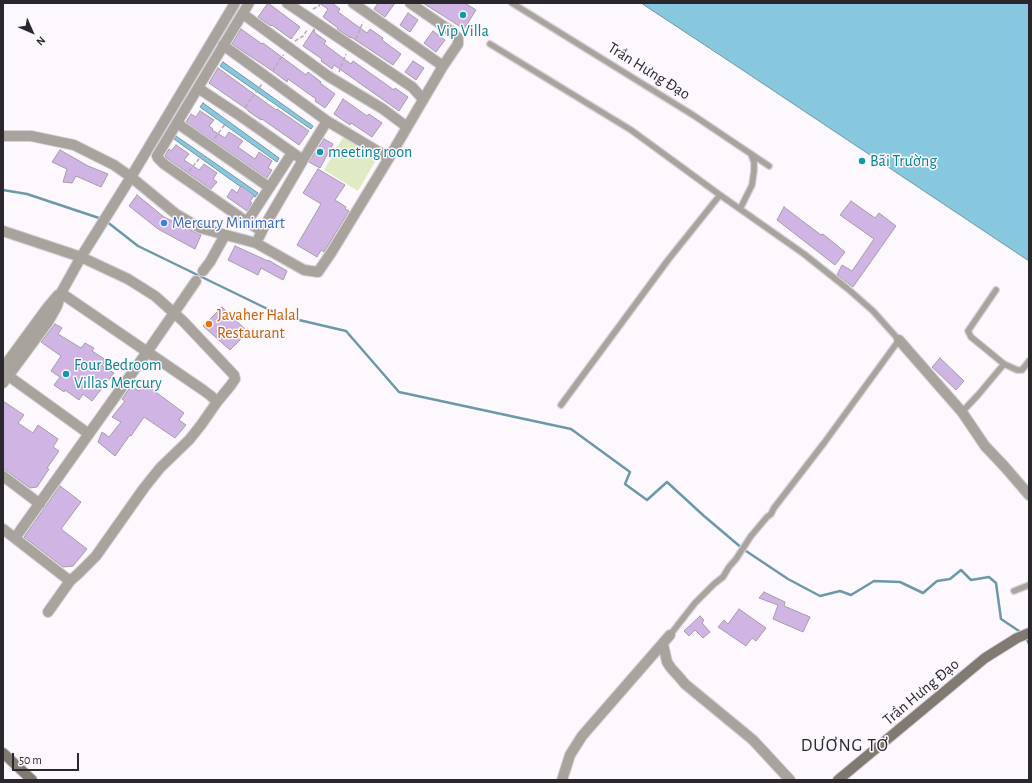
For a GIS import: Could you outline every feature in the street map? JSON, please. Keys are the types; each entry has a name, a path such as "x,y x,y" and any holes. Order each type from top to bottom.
{"main road":[{"name":"Trần Hưng Đạo","path":"838,780 985,658 1017,638 1029,633"},
{"path":"3,753 32,780"}],"street":[{"path":"89,434 4,375 50,304 61,293 81,257 132,177 236,3"},
{"path":"249,3 157,156 164,164 262,231"},
{"path":"287,3 412,87 423,99"},
{"path":"353,3 443,66"},
{"path":"3,136 31,136 74,145 114,165 132,177 176,214 200,228 256,243 304,270 318,272 389,158 443,66 458,44 458,38 452,32 410,3"},
{"path":"242,14 332,78 384,109 407,127"},
{"path":"223,46 327,121 389,158"},
{"path":"198,88 303,160"},
{"path":"256,243 327,121"},
{"path":"176,123 269,187"},
{"path":"247,222 292,153"},
{"path":"3,231 81,257 128,278 154,296 183,321 234,375 235,379 189,440 173,455 144,488 96,556 70,581 48,612"},
{"path":"203,271 210,262 225,235"},
{"path":"15,538 196,281"},
{"path":"61,293 203,390 217,402"},
{"path":"900,340 962,412 985,446 1029,495"},
{"path":"3,476 40,504"},
{"path":"3,529 70,581"},
{"path":"562,780 570,755 582,736 670,635"},
{"path":"663,644 667,662 685,684 753,740 790,780"}],"lane":[{"name":"Trần Hưng Đạo","path":"512,3 693,115 769,166"},
{"path":"490,44 631,130 804,254 873,311 900,340 774,508 772,514 767,517 736,559 728,567 723,577 695,603 670,635"},
{"path":"740,209 752,185 754,162 751,154"},
{"path":"561,405 668,260 720,195"},
{"path":"996,290 968,331 970,337 1004,364 1017,370 1022,370 1029,361"},
{"path":"962,412 1004,364"},
{"path":"1014,591 1029,584"}],"path":[{"path":"332,78 340,71 343,58 354,42 366,12"}],"green space":[{"path":"345,134 379,155 358,191 324,170"}],"water":[{"path":"641,3 1029,3 1029,261 729,61"},
{"path":"223,62 313,126 311,129 220,66"},
{"path":"203,103 279,158 277,162 200,107"},
{"path":"176,136 258,193 255,197 174,139"}],"building":[{"path":"268,3 300,27 291,39 258,17"},
{"path":"319,3 332,3 340,9 338,12 367,33 370,29 401,54 393,65 337,29 338,28 323,17 328,9"},
{"path":"378,3 395,3 385,17 374,9"},
{"path":"423,3 465,3 476,10 464,29"},
{"path":"408,13 418,20 410,32 400,25"},
{"path":"241,29 262,44 263,43 306,75 308,72 335,94 325,108 315,101 316,99 288,79 287,82 232,44"},
{"path":"314,29 315,33 326,41 324,44 351,64 353,61 394,90 395,88 408,97 399,111 334,65 332,69 321,61 322,59 303,46"},
{"path":"433,31 445,40 436,52 424,43"},
{"path":"413,61 424,68 416,80 405,72"},
{"path":"218,68 276,110 277,109 309,131 299,145 209,83"},
{"path":"343,99 367,116 369,114 382,123 372,137 334,114"},
{"path":"200,111 214,120 209,126 213,129 212,130 225,138 229,132 243,141 238,147 255,159 259,152 272,161 268,168 272,170 267,178 186,122 191,114 196,117"},
{"name":"meeting roon","path":"324,139 333,144 320,168 309,162"},
{"path":"176,145 189,154 184,160 199,170 204,164 217,173 213,179 217,182 211,189 165,156 169,149 171,151"},
{"path":"60,150 88,166 108,174 101,187 76,176 72,183 63,182 67,169 52,162"},
{"path":"318,169 345,185 335,200 346,207 345,209 349,211 324,252 321,250 317,257 297,245 321,204 303,193"},
{"path":"241,186 254,195 250,202 252,203 247,211 227,197 232,189 237,193"},
{"name":"Mercury Minimart","path":"137,195 164,217 201,235 195,249 158,229 129,206"},
{"path":"851,201 875,218 879,213 896,226 853,287 837,275 842,265 852,271 874,239 840,215"},
{"path":"784,207 821,235 823,234 845,252 835,265 777,220"},
{"path":"235,246 268,260 287,271 283,280 261,268 258,275 228,260"},
{"path":"222,307 248,332 230,350 203,326"},
{"path":"55,324 62,328 58,334 81,348 85,343 94,348 92,351 106,360 102,366 114,373 92,401 83,394 79,400 65,390 64,392 54,385 60,377 51,371 61,356 41,342"},
{"path":"940,358 964,381 956,390 932,367"},
{"path":"145,384 184,413 179,420 186,425 175,438 144,417 115,456 98,442 102,432 109,437 121,422 112,417 125,401 122,399 131,386 139,391"},
{"path":"3,401 24,415 18,423 33,433 38,425 58,439 53,447 59,451 47,468 49,469 37,487 30,488 3,469"},
{"path":"60,486 81,502 61,529 87,549 73,566 63,567 24,537"},
{"path":"764,592 785,602 784,606 810,617 803,632 773,619 778,605 759,598"},
{"path":"739,609 766,628 756,641 752,638 746,646 718,627 724,620 728,624"},
{"path":"700,616 704,620 702,623 710,632 703,638 695,630 689,636 684,631"}],"waterway":[{"path":"3,190 27,194 102,219"},
{"path":"106,221 138,246 282,316 346,331 399,392 571,429 630,472 625,484 647,500 667,482 743,549 788,579 820,596 840,591 851,595 874,581 900,582 923,593 937,581 950,579 961,570 971,580 989,577 996,583 1001,619 1022,633"},
{"path":"1026,637 1029,644"}],"place":[{"name":"Vip Villa","path":"463,15"},
{"name":"meeting roon","path":"320,152"},
{"name":"Bãi Trường","path":"862,161"},
{"name":"Mercury Minimart","path":"164,223"},
{"name":"Javaher Halal Restaurant","path":"209,324"},
{"name":"Four Bedroom Villas Mercury","path":"66,374"}],"district":[{"name":"DƯƠNG TƠ","path":"845,746"}]}
